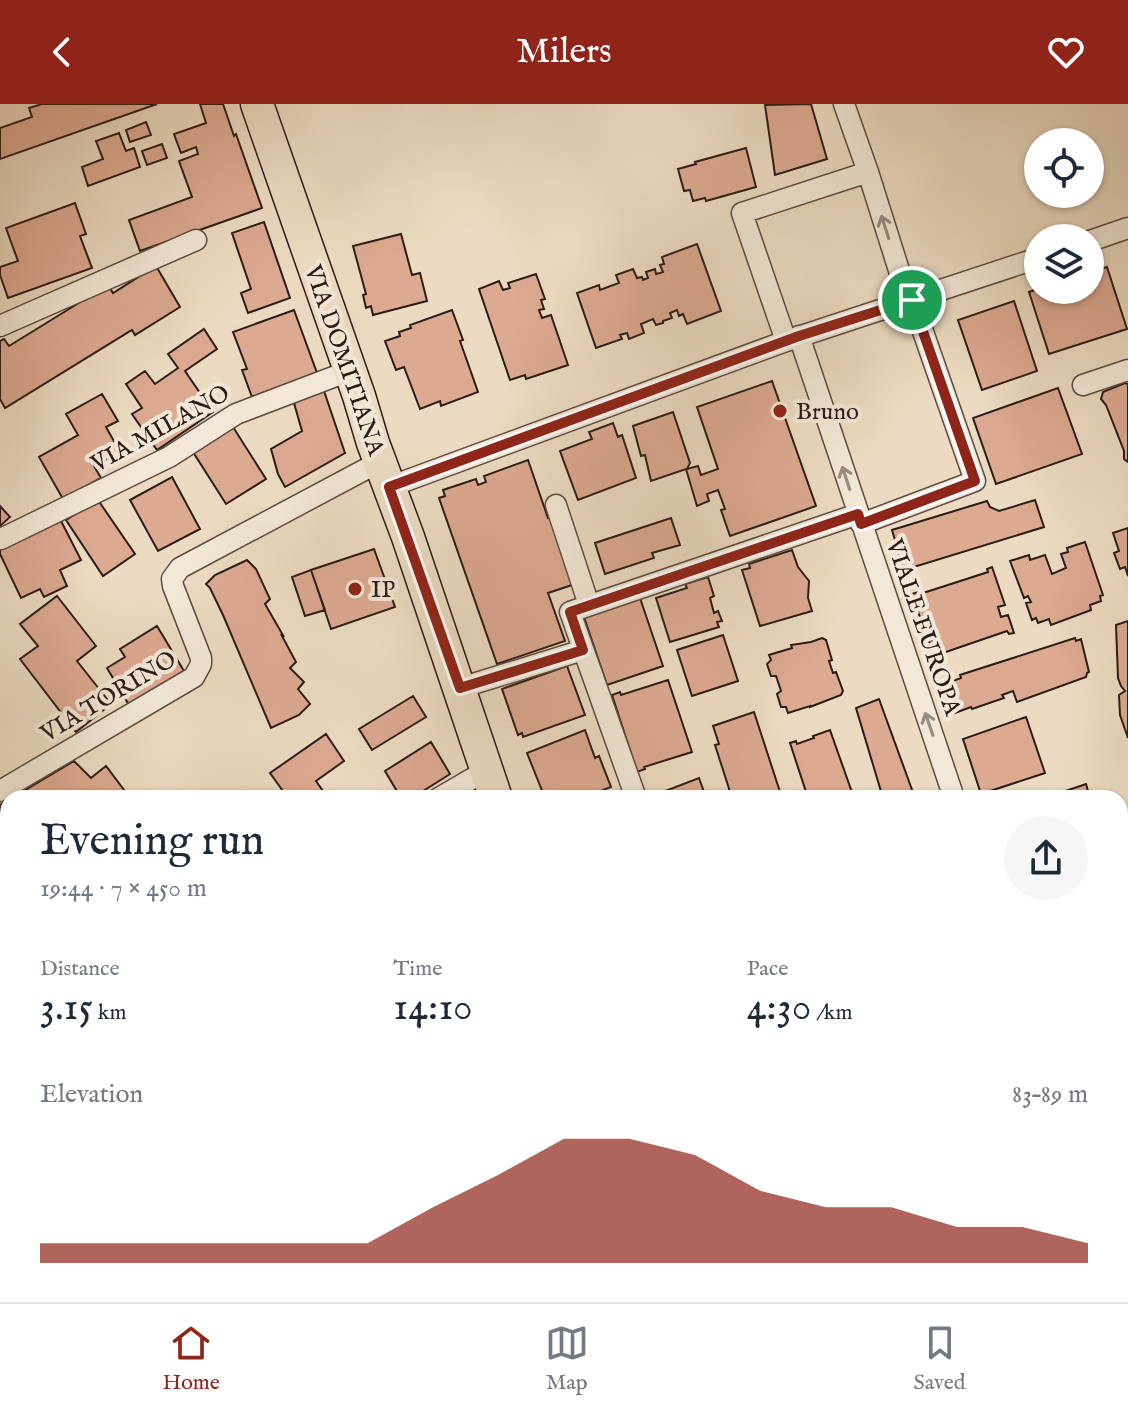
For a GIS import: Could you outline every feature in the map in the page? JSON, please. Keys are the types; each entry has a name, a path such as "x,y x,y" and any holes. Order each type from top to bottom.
{"main road":[{"name":"VIA DOMITIANA","path":"257,104 492,784"}],"street":[{"path":"633,790 570,612 975,481 844,104"},
{"name":"VIALE EUROPA","path":"868,172 742,213 860,519 951,790"},
{"path":"1104,236 1128,228"},
{"path":"0,326 196,240"},
{"name":"VIA TORINO","path":"2,790 194,677 201,658 173,586 172,579 180,568 385,474 1024,263"},
{"path":"1083,385 1128,370"},
{"name":"VIA MILANO","path":"1,539 169,457 236,414 349,371"},
{"path":"556,505 589,605"},
{"path":"460,688 583,650"},
{"path":"469,790 492,784"}],"building":[{"path":"42,104 157,104 0,159 0,128 32,117 29,108"},
{"path":"200,104 223,104 262,208 140,251 129,220 192,197 179,161 198,154 196,147 181,153 174,134 206,123"},
{"path":"811,104 827,159 775,175 765,105"},
{"path":"146,122 151,135 130,142 126,130"},
{"path":"119,133 126,151 134,148 140,167 88,186 82,167 103,159 96,141"},
{"path":"162,144 167,158 147,165 142,151"},
{"path":"746,148 756,187 706,201 705,198 693,201 690,190 684,191 678,169"},
{"path":"75,203 86,234 80,236 92,268 8,298 0,267 18,261 6,228"},
{"path":"264,222 290,298 248,313 241,293 251,289 232,233"},
{"path":"401,234 412,275 420,273 427,301 373,315 371,306 366,308 363,295 366,294 353,246"},
{"path":"697,244 721,311 687,324 683,314 679,316 677,310 670,313 672,318 663,323 656,325 653,319 641,324 644,333 629,339 627,333 620,335 622,339 596,348 577,293 599,285 600,290 619,283 616,275 633,269 637,278 642,277 643,280 648,278 646,272 655,269 656,274 663,272 660,265 664,264 662,257"},
{"path":"156,266 180,307 135,335 132,330 5,408 0,399 0,341 4,339 9,346 108,285 113,293"},
{"path":"1107,267 1127,329 1049,354 1033,304 1104,304 1104,268"},
{"path":"536,274 545,299 541,300 544,309 539,310 542,318 551,315 568,365 526,379 525,375 510,380 479,289 499,281 503,290 510,288 508,283"},
{"path":"1014,301 1037,371 982,390 958,320"},
{"path":"294,310 317,373 252,397 242,370 247,369 233,332"},
{"path":"452,310 478,392 441,406 440,401 420,409 404,367 396,370 385,341 400,336 399,332 411,328 410,325"},
{"path":"204,329 217,349 185,371 213,412 157,450 132,414 142,408 126,384 145,371 155,384 178,368 168,354"},
{"path":"772,381 816,506 730,536 718,490 707,494 709,501 697,506 686,469 651,481 633,426 673,412 690,463 687,469 698,466 701,475 718,469 697,407"},
{"path":"1128,384 1128,462 1124,459 1124,451 1101,399 1103,392"},
{"path":"323,388 345,453 285,487 271,449 302,431 294,403"},
{"path":"1058,388 1082,454 996,484 973,418"},
{"path":"102,394 118,421 106,427 120,452 94,466 101,478 63,499 39,457 78,435 66,414"},
{"path":"613,423 618,437 622,435 636,478 578,500 560,451 592,439 589,432"},
{"path":"233,427 266,479 226,504 193,452"},
{"path":"528,460 548,518 552,516 575,584 548,593 565,641 497,664 439,498 445,496 443,490 476,479 478,485 486,482 484,476"},
{"path":"172,477 200,529 158,551 130,500"},
{"path":"98,500 135,554 103,576 66,520"},
{"path":"1035,500 1044,527 904,570 892,530 987,501 990,507 999,511"},
{"path":"0,506 10,517 0,526"},
{"path":"671,518 680,545 652,553 654,558 605,574 595,543"},
{"path":"60,519 81,560 60,570 67,586 44,597 40,589 21,598 0,554 0,546"},
{"path":"1128,528 1128,576 1125,567 1120,569 1114,553 1119,551 1113,533"},
{"path":"1085,542 1103,595 1100,596 1101,601 1090,605 1091,610 1051,625 1049,619 1038,623 1036,618 1032,620 1026,603 1031,602 1028,596 1024,598 1010,561 1029,555 1030,560 1045,555 1052,574 1066,568 1061,554 1068,552 1067,548"},
{"path":"374,549 395,607 331,629 311,570"},
{"path":"792,550 798,567 809,581 808,598 812,611 760,626 742,570 750,568 749,564"},
{"path":"247,560 256,569 270,599 265,604 296,662 290,668 304,682 298,689 310,704 299,715 271,728 223,615 206,584 215,575"},
{"path":"992,567 1005,605 998,607 1001,617 1008,615 1014,633 1007,631 940,654 940,658 935,659 929,641 936,639 932,630 925,632 912,594 988,572 987,569"},
{"path":"311,570 325,610 305,616 292,577"},
{"path":"708,577 714,596 710,598 714,613 718,611 722,621 717,622 719,627 670,642 656,598"},
{"path":"57,596 96,646 77,661 111,704 76,732 20,659 38,646 20,624"},
{"path":"640,598 663,666 607,685 584,617"},
{"path":"1128,621 1128,738 1120,715 1119,695 1125,691 1118,678 1116,625"},
{"path":"157,626 184,671 129,705 107,668 125,657 120,649"},
{"path":"723,635 738,681 692,696 677,650"},
{"path":"822,638 826,640 833,673 836,672 843,691 841,695 788,713 786,707 781,707 777,694 781,691 776,676 771,676 767,664 771,660 769,655 792,648 791,645"},
{"path":"1075,638 1076,641 1081,639 1089,672 1086,677 1017,702 1013,691 1002,695 1004,698 955,713 945,684 961,678 960,675"},
{"path":"567,666 585,715 523,737 522,733 518,735 502,689"},
{"path":"668,680 692,752 637,772 612,695"},
{"path":"413,696 426,717 372,750 359,729"},
{"path":"879,699 912,790 881,790 856,708"},
{"path":"754,712 779,790 729,790 715,745 719,744 713,726"},
{"path":"1026,717 1045,773 993,790 980,790 963,739"},
{"path":"585,730 595,758 599,756 611,787 603,790 542,790 527,753"},
{"path":"830,730 851,790 805,790 790,743 796,741 797,744"},
{"path":"326,734 344,761 316,781 322,790 282,790 270,773"},
{"path":"431,742 450,774 425,790 396,790 385,771"},
{"path":"74,761 91,778 106,766 124,790 25,790"},
{"path":"699,778 703,790 668,790"},
{"path":"1086,784 1088,790 1068,790"}],"place":[{"name":"Bruno","path":"780,411"},
{"name":"IP","path":"355,589"}],"route":[{"path":"912,300 975,481 861,524 858,514 570,612 583,650 460,688 389,487 799,336 912,300"}]}
